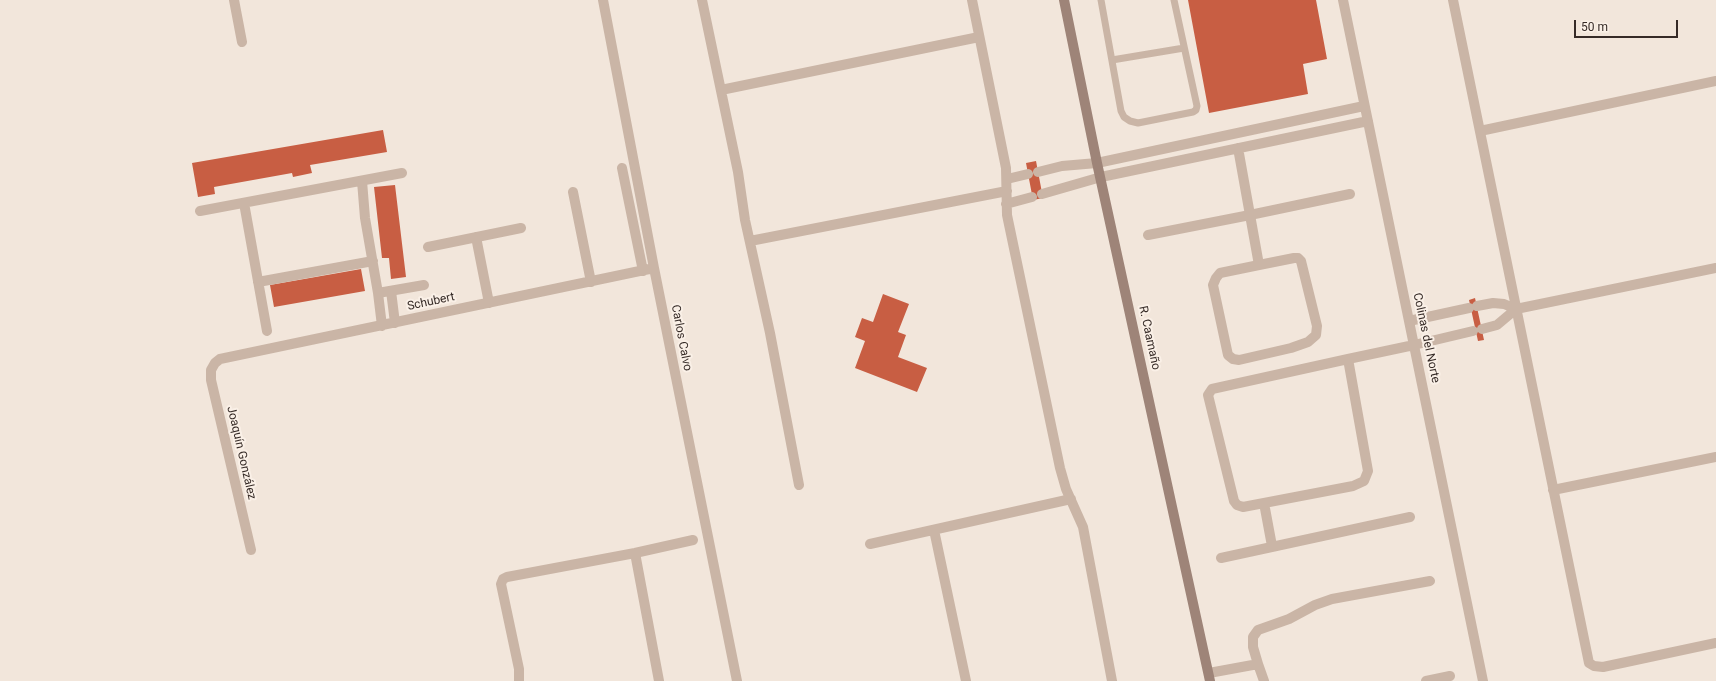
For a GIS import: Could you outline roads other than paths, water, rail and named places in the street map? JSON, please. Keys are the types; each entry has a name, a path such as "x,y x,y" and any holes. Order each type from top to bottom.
{"street":[{"path":"234,0 242,42"},
{"name":"Carlos Calvo","path":"603,0 654,268 737,681"},
{"path":"702,0 738,172 750,242 799,485"},
{"path":"972,0 1007,179 1007,215 1060,468 1071,499 1083,526 1112,681"},
{"name":"R. Caamaño","path":"1064,0 1100,177 1209,677"},
{"name":"Colinas del Norte","path":"1343,0 1483,681"},
{"path":"1453,0 1589,663 1594,666 1603,667 1716,643"},
{"path":"721,90 980,38"},
{"path":"1480,131 1716,81"},
{"path":"1038,172 1062,166 1097,162 1364,106"},
{"path":"1042,194 1100,177 1368,121"},
{"path":"1238,148 1259,265"},
{"path":"622,168 643,271"},
{"path":"200,211 402,173"},
{"path":"1007,179 1028,174"},
{"path":"362,181 365,218 373,261 382,326"},
{"path":"750,242 1007,191"},
{"path":"573,192 591,282"},
{"path":"1148,234 1350,194"},
{"path":"1006,204 1032,196"},
{"path":"244,203 267,331"},
{"path":"428,247 521,228"},
{"path":"476,237 489,303"},
{"path":"1294,258 1298,258 1301,261 1317,326 1316,335 1308,342 1291,348 1239,360 1233,359 1228,355 1214,285 1216,278 1220,273 1259,265 1294,258"},
{"path":"258,282 373,261"},
{"name":"Schubert","path":"215,363 228,356 258,352 654,268"},
{"path":"1348,359 1368,471 1367,477 1364,481 1353,486 1243,507 1237,505 1234,501 1208,395 1212,388 1348,359 1414,345 1497,325 1516,309 1716,268"},
{"path":"378,293 424,285"},
{"path":"391,291 395,323"},
{"path":"1409,321 1493,303 1504,304 1516,309"},
{"name":"Joaquín González","path":"215,363 211,370 211,380 250,550"},
{"path":"1553,490 1716,457"},
{"path":"870,544 1071,499"},
{"path":"1264,503 1272,546"},
{"path":"1221,558 1410,518"},
{"path":"934,530 966,681"},
{"path":"519,681 519,669 501,584 503,579 693,540"},
{"path":"635,553 659,681"},
{"path":"1264,681 1253,647 1253,636 1258,630 1289,620 1315,605 1332,599 1430,581"},
{"path":"1209,677 1258,664"},
{"path":"1426,681 1450,676"}],"lane":[{"path":"1100,0 1121,111 1124,117 1130,121 1138,123 1193,112 1196,110 1197,106 1174,0"},
{"path":"1112,60 1184,48"}]}
